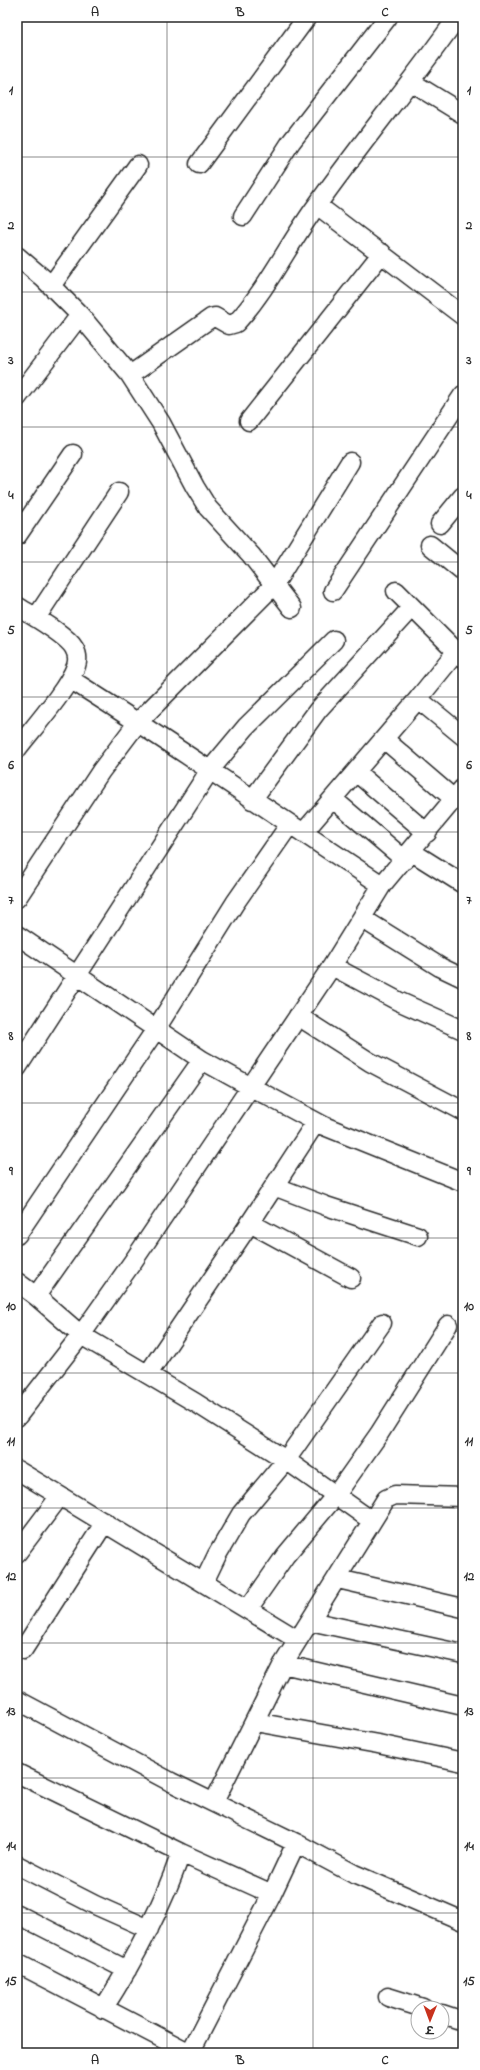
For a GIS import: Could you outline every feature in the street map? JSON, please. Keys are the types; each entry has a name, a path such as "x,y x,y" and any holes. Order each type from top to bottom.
{"street":[{"path":"199,164 307,17"},
{"path":"243,216 291,142 388,17"},
{"path":"130,375 211,318 215,317 230,325 236,323 263,287 317,205 455,23"},
{"path":"411,82 463,114"},
{"path":"51,286 138,165"},
{"path":"317,205 463,316"},
{"path":"249,421 382,253"},
{"path":"17,256 51,286 80,315 130,375 161,423 195,487 208,508 251,555 292,608"},
{"path":"17,398 80,315"},
{"path":"333,591 463,395"},
{"path":"17,536 73,454"},
{"path":"17,898 101,771 138,722 274,584 350,462"},
{"path":"36,618 119,492"},
{"path":"440,524 463,496"},
{"path":"430,545 463,572"},
{"path":"17,1234 156,1029 236,903 296,829 333,798 418,699 460,655 411,608 396,591"},
{"path":"17,606 66,639 74,647 77,656 76,664 70,679 17,749"},
{"path":"252,800 318,710 411,608"},
{"path":"17,1068 76,974 210,770 246,727 334,640"},
{"path":"70,679 138,722 252,800 382,885"},
{"path":"418,699 463,736"},
{"path":"17,1417 81,1335 332,966 363,919 382,885 459,794 384,739"},
{"path":"356,772 427,833"},
{"path":"333,798 408,856 463,884"},
{"path":"363,919 440,967 463,978"},
{"path":"17,935 202,1060 316,1122 463,1182"},
{"path":"332,966 398,1001 463,1030"},
{"path":"298,1016 370,1062 463,1111"},
{"path":"36,1296 202,1060"},
{"path":"148,1374 316,1122"},
{"path":"274,1186 326,1206 418,1236"},
{"path":"250,1223 351,1278"},
{"path":"17,1282 36,1296 81,1335 148,1374 286,1460 372,1521"},
{"path":"204,1582 231,1528 286,1460 382,1324"},
{"path":"248,1609 285,1556 336,1495 379,1434 448,1325"},
{"path":"17,1470 298,1640"},
{"path":"214,1802 283,1664 338,1579 386,1500 395,1495 463,1497"},
{"path":"17,1553 60,1496"},
{"path":"23,1650 105,1522"},
{"path":"338,1579 463,1608"},
{"path":"310,1621 463,1654"},
{"path":"283,1664 463,1706"},
{"path":"17,1700 171,1782 296,1843 354,1874 463,1921"},
{"path":"255,1722 378,1744 463,1762"},
{"path":"17,1773 181,1853 272,1894"},
{"path":"17,1963 190,2053 272,1894 296,1843"},
{"path":"103,2009 150,1930 166,1895 181,1853"},
{"path":"17,1865 95,1905 150,1930"},
{"path":"17,1914 127,1970"},
{"path":"388,1997 410,2004"},
{"path":"450,2017 463,2021"}]}
